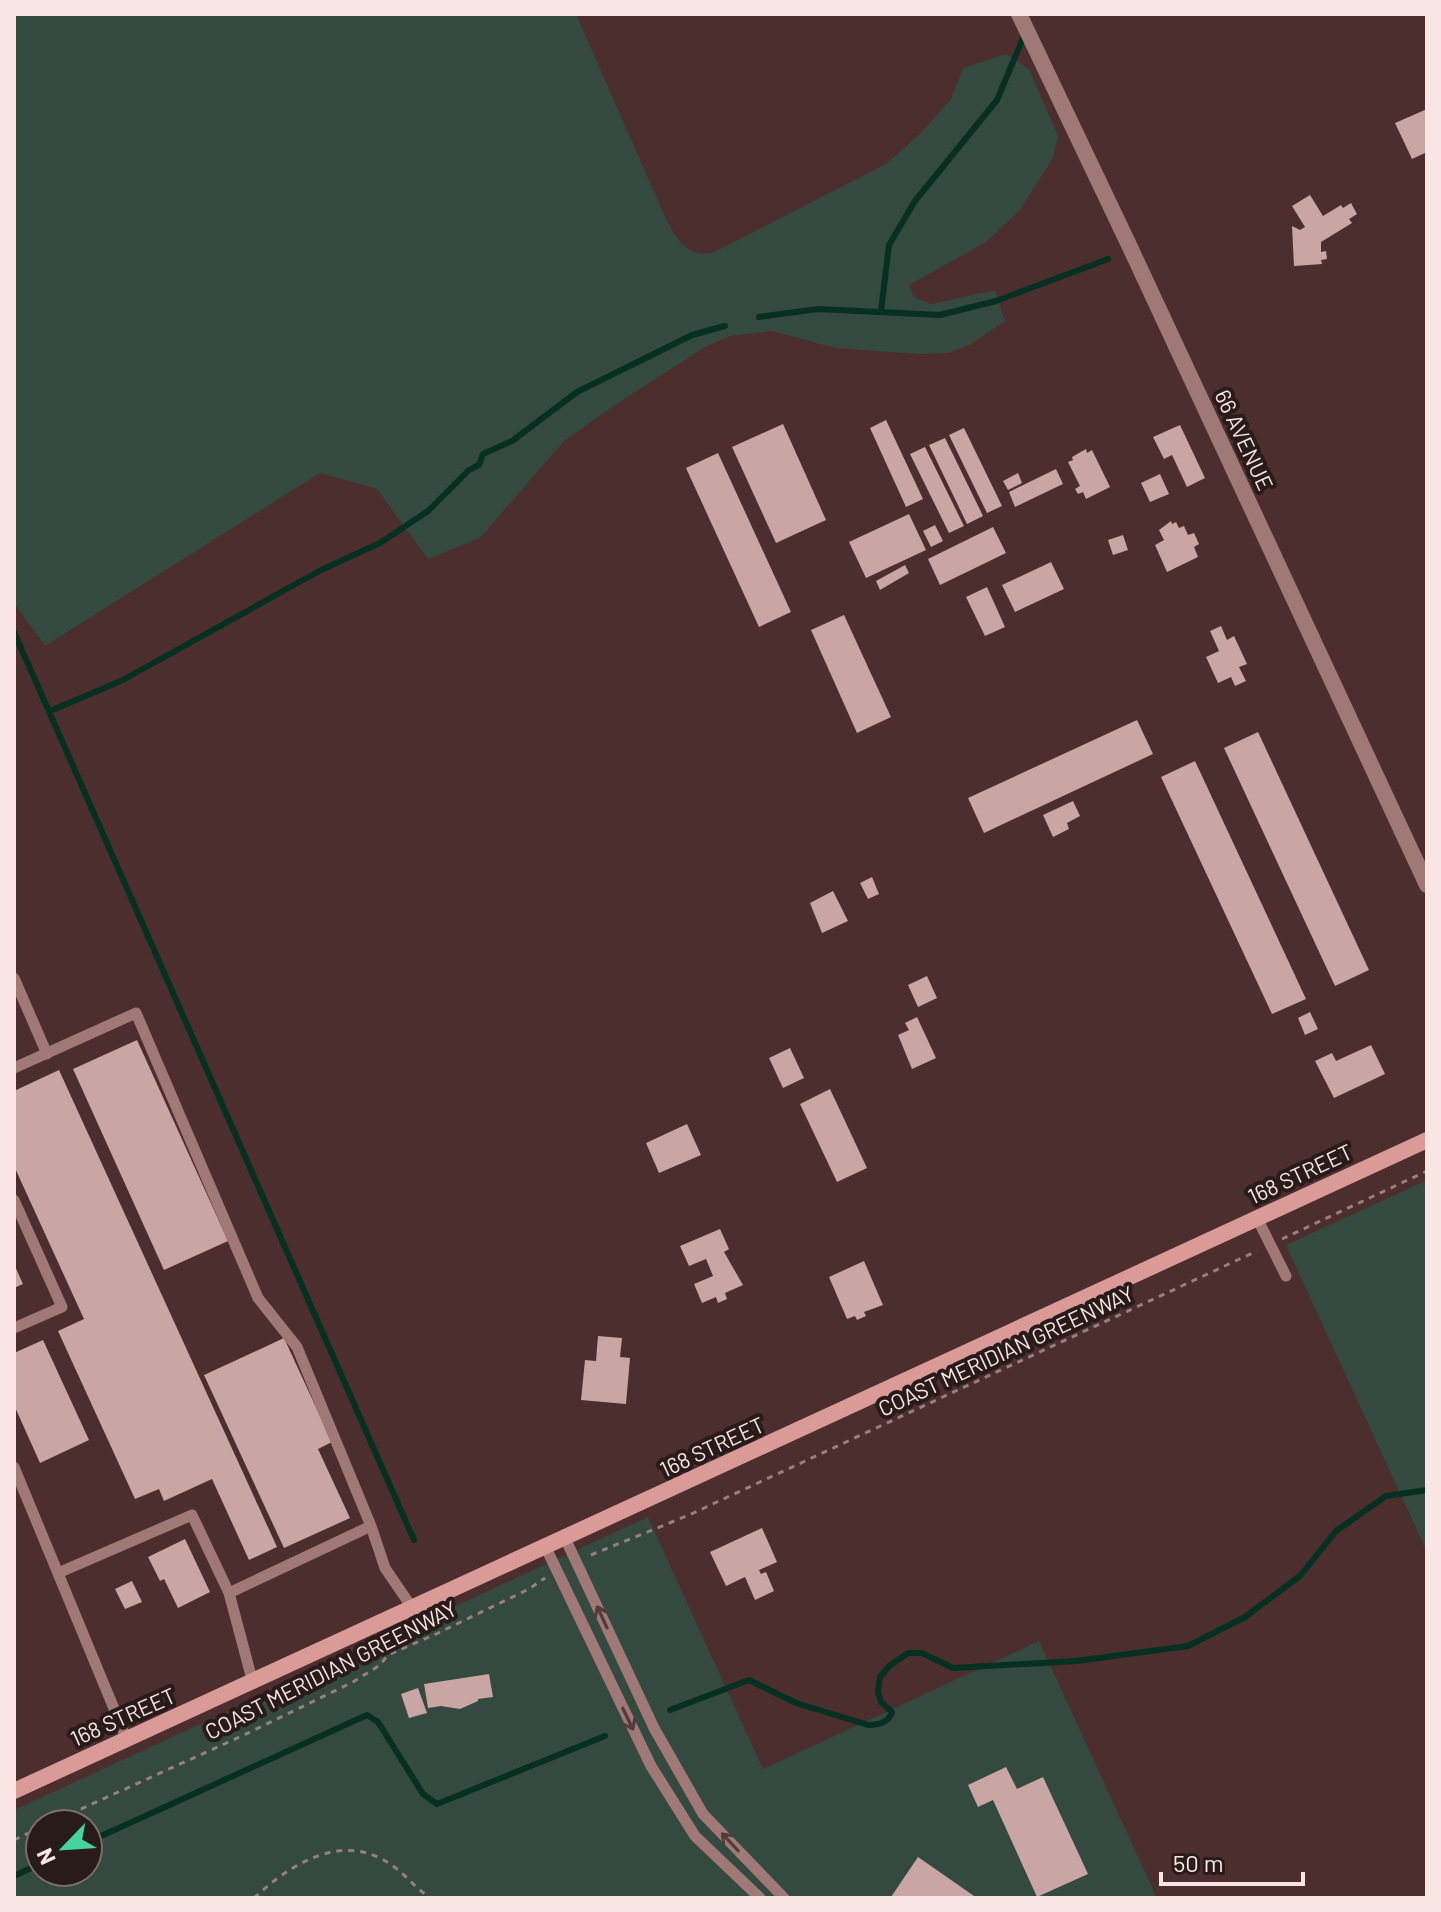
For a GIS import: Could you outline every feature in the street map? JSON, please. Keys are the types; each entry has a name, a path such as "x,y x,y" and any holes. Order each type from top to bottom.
{"main road":[{"name":"168 STREET","path":"14,1791 1427,1140"}],"street":[{"name":"66 AVENUE","path":"1019,14 1427,885"}],"lane":[{"path":"14,978 47,1054"},
{"path":"14,1068 136,1013 258,1298 297,1347 371,1526 385,1568 413,1609"},
{"path":"14,1200 62,1307 14,1328"},
{"path":"1257,1218 1286,1276"},
{"path":"14,1467 127,1740"},
{"path":"58,1573 192,1515 229,1593 253,1683"},
{"path":"229,1593 371,1526"},
{"path":"565,1538 654,1728 703,1814 784,1898"},
{"path":"546,1548 651,1766 695,1836 760,1898"}],"path":[{"name":"COAST MERIDIAN GREENWAY","path":"595,1553 693,1513 1427,1171"},
{"name":"COAST MERIDIAN GREENWAY","path":"83,1808 353,1682 380,1665 388,1655 503,1602 539,1581"},
{"path":"254,1898 276,1878 302,1862 331,1852 358,1850 394,1866 416,1889 431,1898"}],"green space":[{"path":"14,14 576,14 666,219 689,250 703,254 712,253 886,164 921,133 951,99 963,68 1006,54 1029,69 1058,136 1053,158 1020,210 986,242 909,285 914,297 932,304 995,290 1005,321 971,344 949,353 918,354 836,348 772,331 730,336 705,347 564,441 480,538 428,559 377,489 320,473 45,646 14,603"},
{"path":"1427,1180 1427,1552 1286,1245"},
{"path":"648,1517 763,1769 1039,1641 1157,1898 14,1898 14,1810"}],"building":[{"path":"1427,109 1427,152 1412,159 1395,123"},
{"path":"1310,195 1323,216 1351,203 1357,214 1349,219 1352,223 1321,242 1321,252 1326,251 1327,259 1321,260 1322,264 1294,266 1292,226 1300,230 1305,227 1292,206"},
{"path":"886,420 923,499 906,507 870,428"},
{"path":"783,424 826,520 776,543 732,447"},
{"path":"1180,425 1205,478 1187,487 1172,455 1164,459 1153,437"},
{"path":"964,428 1002,506 987,513 949,435"},
{"path":"945,438 983,516 967,524 929,445"},
{"path":"925,447 964,526 949,533 910,454"},
{"path":"1086,449 1087,453 1092,450 1110,487 1086,499 1083,492 1078,494 1075,489 1080,486 1068,462"},
{"path":"718,453 791,612 759,627 686,468"},
{"path":"1056,469 1063,484 1015,507 1009,492"},
{"path":"1018,473 1022,483 1008,490 1003,481"},
{"path":"1160,474 1169,494 1150,502 1141,483"},
{"path":"909,514 926,550 866,578 849,542"},
{"path":"1171,521 1172,524 1176,522 1179,528 1184,526 1188,535 1194,533 1199,544 1194,547 1198,557 1167,572 1155,545 1164,540 1159,530"},
{"path":"935,525 943,541 931,547 923,531"},
{"path":"993,527 1006,553 940,585 928,559"},
{"path":"1123,535 1128,550 1113,555 1108,540"},
{"path":"1051,562 1064,589 1015,612 1002,585"},
{"path":"905,565 909,573 880,590 876,581"},
{"path":"987,587 1005,627 985,636 966,597"},
{"path":"844,615 891,717 857,733 811,630"},
{"path":"1221,626 1227,640 1234,636 1247,664 1239,667 1246,681 1235,686 1231,677 1218,683 1206,657 1219,651 1210,631"},
{"path":"1137,720 1153,754 984,833 968,798"},
{"path":"1258,732 1369,970 1335,986 1224,748"},
{"path":"1195,761 1306,999 1272,1014 1161,777"},
{"path":"1073,801 1080,816 1067,823 1069,829 1053,837 1043,815"},
{"path":"872,877 879,894 868,899 860,883"},
{"path":"833,891 848,921 822,933 810,903"},
{"path":"927,976 937,998 918,1007 908,985"},
{"path":"1310,1012 1318,1029 1305,1035 1298,1018"},
{"path":"917,1017 936,1058 912,1069 898,1035 909,1030 905,1023"},
{"path":"137,1040 228,1241 164,1270 73,1069"},
{"path":"1371,1045 1385,1074 1334,1098 1315,1061 1332,1053 1336,1061"},
{"path":"790,1048 804,1078 783,1088 769,1058"},
{"path":"59,1070 277,1547 249,1560 212,1479 164,1501 159,1489 135,1499 58,1331 84,1319 14,1166 14,1091"},
{"path":"830,1089 867,1168 837,1182 800,1104"},
{"path":"687,1124 701,1155 659,1173 646,1143"},
{"path":"720,1229 729,1249 724,1252 743,1285 725,1293 727,1299 718,1303 716,1297 702,1303 694,1284 713,1276 706,1259 689,1266 680,1246"},
{"path":"864,1261 883,1305 864,1312 866,1316 857,1320 855,1316 847,1319 829,1277"},
{"path":"14,1264 23,1284 14,1288"},
{"path":"598,1336 622,1338 620,1357 630,1358 626,1404 581,1400 585,1360 596,1361"},
{"path":"284,1338 332,1442 318,1449 350,1518 284,1548 204,1375"},
{"path":"43,1340 89,1440 40,1463 14,1405 14,1353"},
{"path":"762,1528 777,1562 759,1570 761,1574 766,1572 774,1591 755,1600 745,1577 726,1586 710,1552"},
{"path":"185,1539 210,1592 178,1608 164,1579 160,1581 148,1557"},
{"path":"132,1581 142,1602 125,1609 115,1589"},
{"path":"489,1674 493,1697 478,1699 460,1709 441,1706 428,1708 424,1684"},
{"path":"418,1688 427,1713 409,1718 401,1694"},
{"path":"1006,1767 1017,1789 1043,1777 1088,1874 1037,1897 993,1800 978,1807 968,1785"},
{"path":"918,1857 977,1898 891,1897"}],"waterway":[{"path":"881,311 889,245 915,201 997,100 1023,38"},
{"path":"759,317 818,309 940,315 996,301 1108,259"},
{"path":"50,711 121,681 321,570 380,543 428,511 469,470 479,465 483,454 512,441 577,392 692,335 725,326"},
{"path":"14,632 414,1540"},
{"path":"670,1710 749,1680 796,1703 876,1725 886,1721 892,1712 881,1702 878,1692 880,1677 889,1666 908,1653 922,1653 953,1668 1076,1661 1188,1646 1245,1617 1300,1576 1336,1531 1386,1496 1427,1490"},
{"path":"104,1835 367,1715 378,1722 423,1794 437,1804 605,1736"},
{"path":"14,1876 24,1871"}]}
